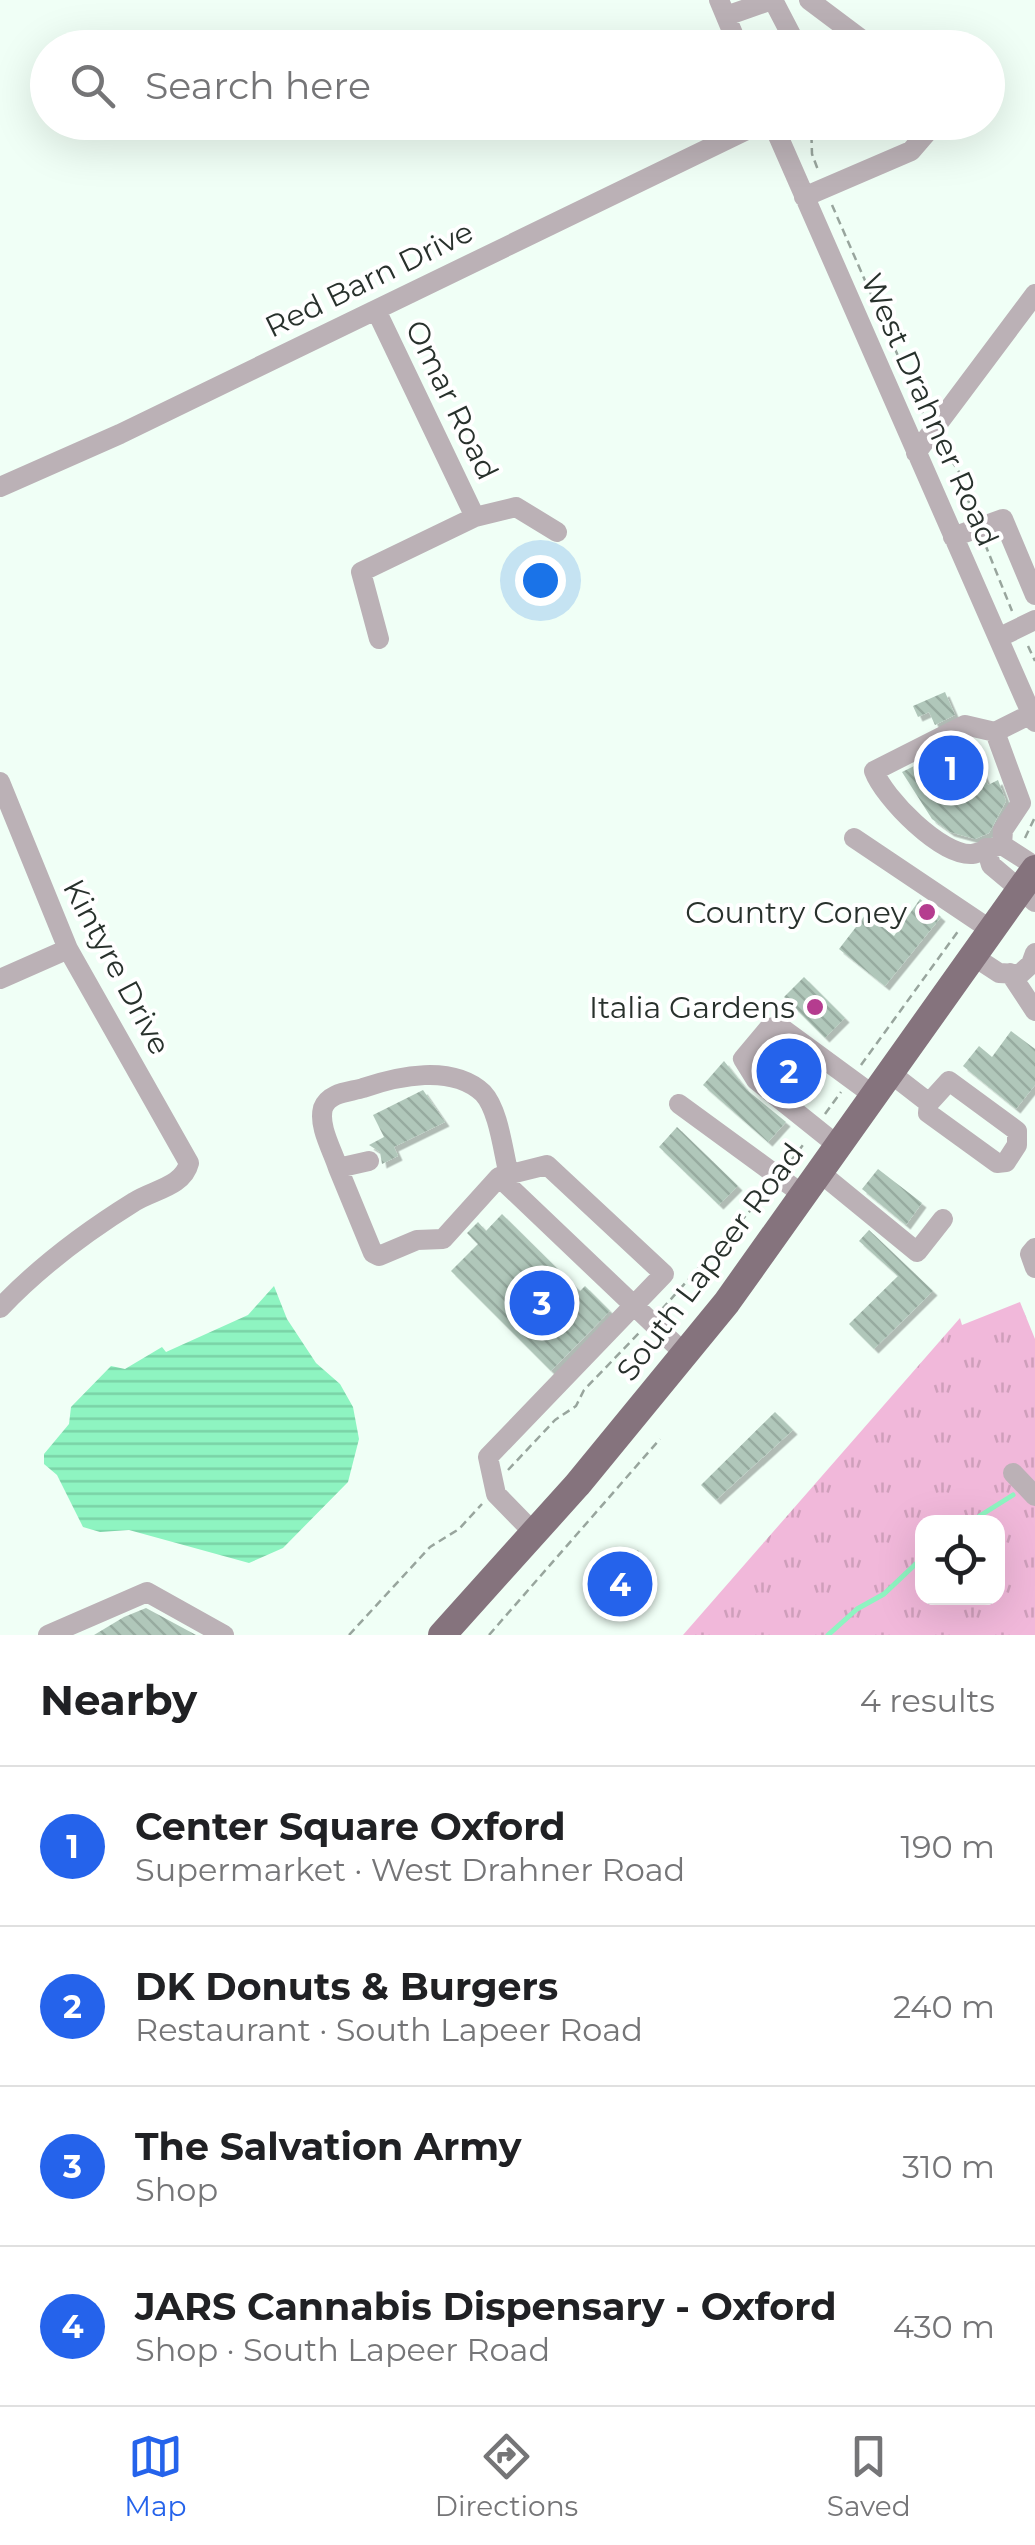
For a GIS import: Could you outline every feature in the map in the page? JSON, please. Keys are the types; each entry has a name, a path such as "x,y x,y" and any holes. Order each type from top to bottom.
{"main road":[{"name":"South Lapeer Road","path":"440,1632 534,1532 686,1355 810,1183 826,1136 973,956 980,923 1018,868"}],"street":[{"path":"722,8 772,0 788,30"},
{"path":"808,0 849,30"},
{"name":"Red Barn Drive","path":"0,487 726,140"},
{"name":"West Drahner Road","path":"780,140 1033,718"},
{"path":"804,198 911,151 920,140"},
{"path":"916,453 1035,294"},
{"name":"Omar Road","path":"376,310 475,516"},
{"path":"379,639 362,572 475,516 516,507 556,532"},
{"path":"953,537 1003,519 1035,595"},
{"path":"998,638 1027,624"},
{"path":"1018,868 942,845 902,814 881,789 874,771 966,725 995,732 1033,718"},
{"path":"995,732 1021,803 1003,830 1018,868"},
{"name":"Kintyre Drive","path":"0,782 68,949 184,1150 186,1173 96,1223 32,1275 0,1308"},
{"path":"854,838 980,923"},
{"path":"0,979 68,949"},
{"path":"973,956 999,973 1020,974 1031,964 1035,953"},
{"path":"1010,974 1035,1011"},
{"path":"826,1136 756,1080 743,1059 770,1028 779,1026 871,1082 929,1103"},
{"path":"534,1532 496,1494 488,1457 642,1314 664,1274 547,1164 504,1176 443,1239 416,1240 379,1256 373,1253 323,1123 322,1110 328,1100 377,1081 429,1076 451,1078 482,1092 490,1103 504,1176 642,1314 686,1355"},
{"path":"949,1081 1016,1132 1017,1146 1006,1162 997,1164 928,1112 929,1103 949,1081"},
{"path":"680,1104 779,1178 810,1183 917,1252 942,1219"},
{"path":"338,1168 369,1161"},
{"path":"1035,1248 1030,1254 1035,1268"},
{"path":"1013,1473 1035,1496"},
{"path":"48,1635 147,1592 224,1635"}],"path":[{"path":"812,140 812,154 936,444 949,452 979,528 1027,624 1035,661"},
{"path":"1018,868 1035,817"},
{"path":"350,1635 430,1547 471,1516 494,1485 555,1420 576,1406 642,1314 826,1136 871,1082 980,923"},
{"path":"489,1635 660,1438"}],"green space":[{"path":"1020,1302 1035,1339 1035,1635 683,1635 960,1318 962,1325"}],"shaded area":[{"path":"274,1286 287,1319 316,1363 340,1384 353,1407 359,1439 348,1482 283,1548 249,1563 129,1530 100,1532 83,1527 57,1475 44,1464 44,1454 69,1424 71,1407 111,1366 125,1369 162,1347 166,1352 248,1315"}],"building":[{"path":"945,692 955,715 935,725 929,712 918,717 913,706"},
{"path":"967,740 988,785 998,780 1006,801 989,833 975,839 950,832 932,819 902,772"},
{"path":"920,899 941,917 885,986 839,949 866,914 894,936"},
{"name":"Italia Gardens","path":"804,977 845,1018 825,1038 784,997"},
{"path":"1011,1031 1035,1049 1035,1085 1016,1109 963,1066 979,1046 992,1057"},
{"path":"776,1041 798,1057 793,1063 816,1079 804,1096 760,1060"},
{"path":"724,1061 747,1090 786,1122 768,1142 703,1085"},
{"path":"423,1090 445,1122 394,1147 398,1156 382,1164 380,1152 369,1145 384,1137 373,1115"},
{"path":"677,1127 738,1186 719,1205 659,1147"},
{"path":"878,1169 922,1203 906,1225 862,1189"},
{"path":"502,1214 580,1291 585,1286 610,1311 551,1371 451,1271 478,1244 467,1233 478,1222 486,1231"},
{"path":"869,1230 933,1291 874,1349 849,1324 898,1276 859,1241"},
{"path":"775,1412 793,1430 716,1500 701,1485"},
{"path":"638,1550 647,1570 601,1615 595,1598"},
{"path":"146,1608 196,1635 94,1635 124,1617"}],"waterway":[{"path":"981,1515 1013,1495"},
{"path":"828,1635 857,1609 884,1594 915,1565"}],"place":[{"name":"Center Square Oxford","path":"951,768"},
{"name":"Country Coney","path":"927,912"},
{"name":"Italia Gardens","path":"815,1007"},
{"name":"DK Donuts & Burgers","path":"789,1071"},
{"name":"The Salvation Army","path":"542,1303"},
{"name":"JARS Cannabis Dispensary - Oxford","path":"620,1584"}]}
